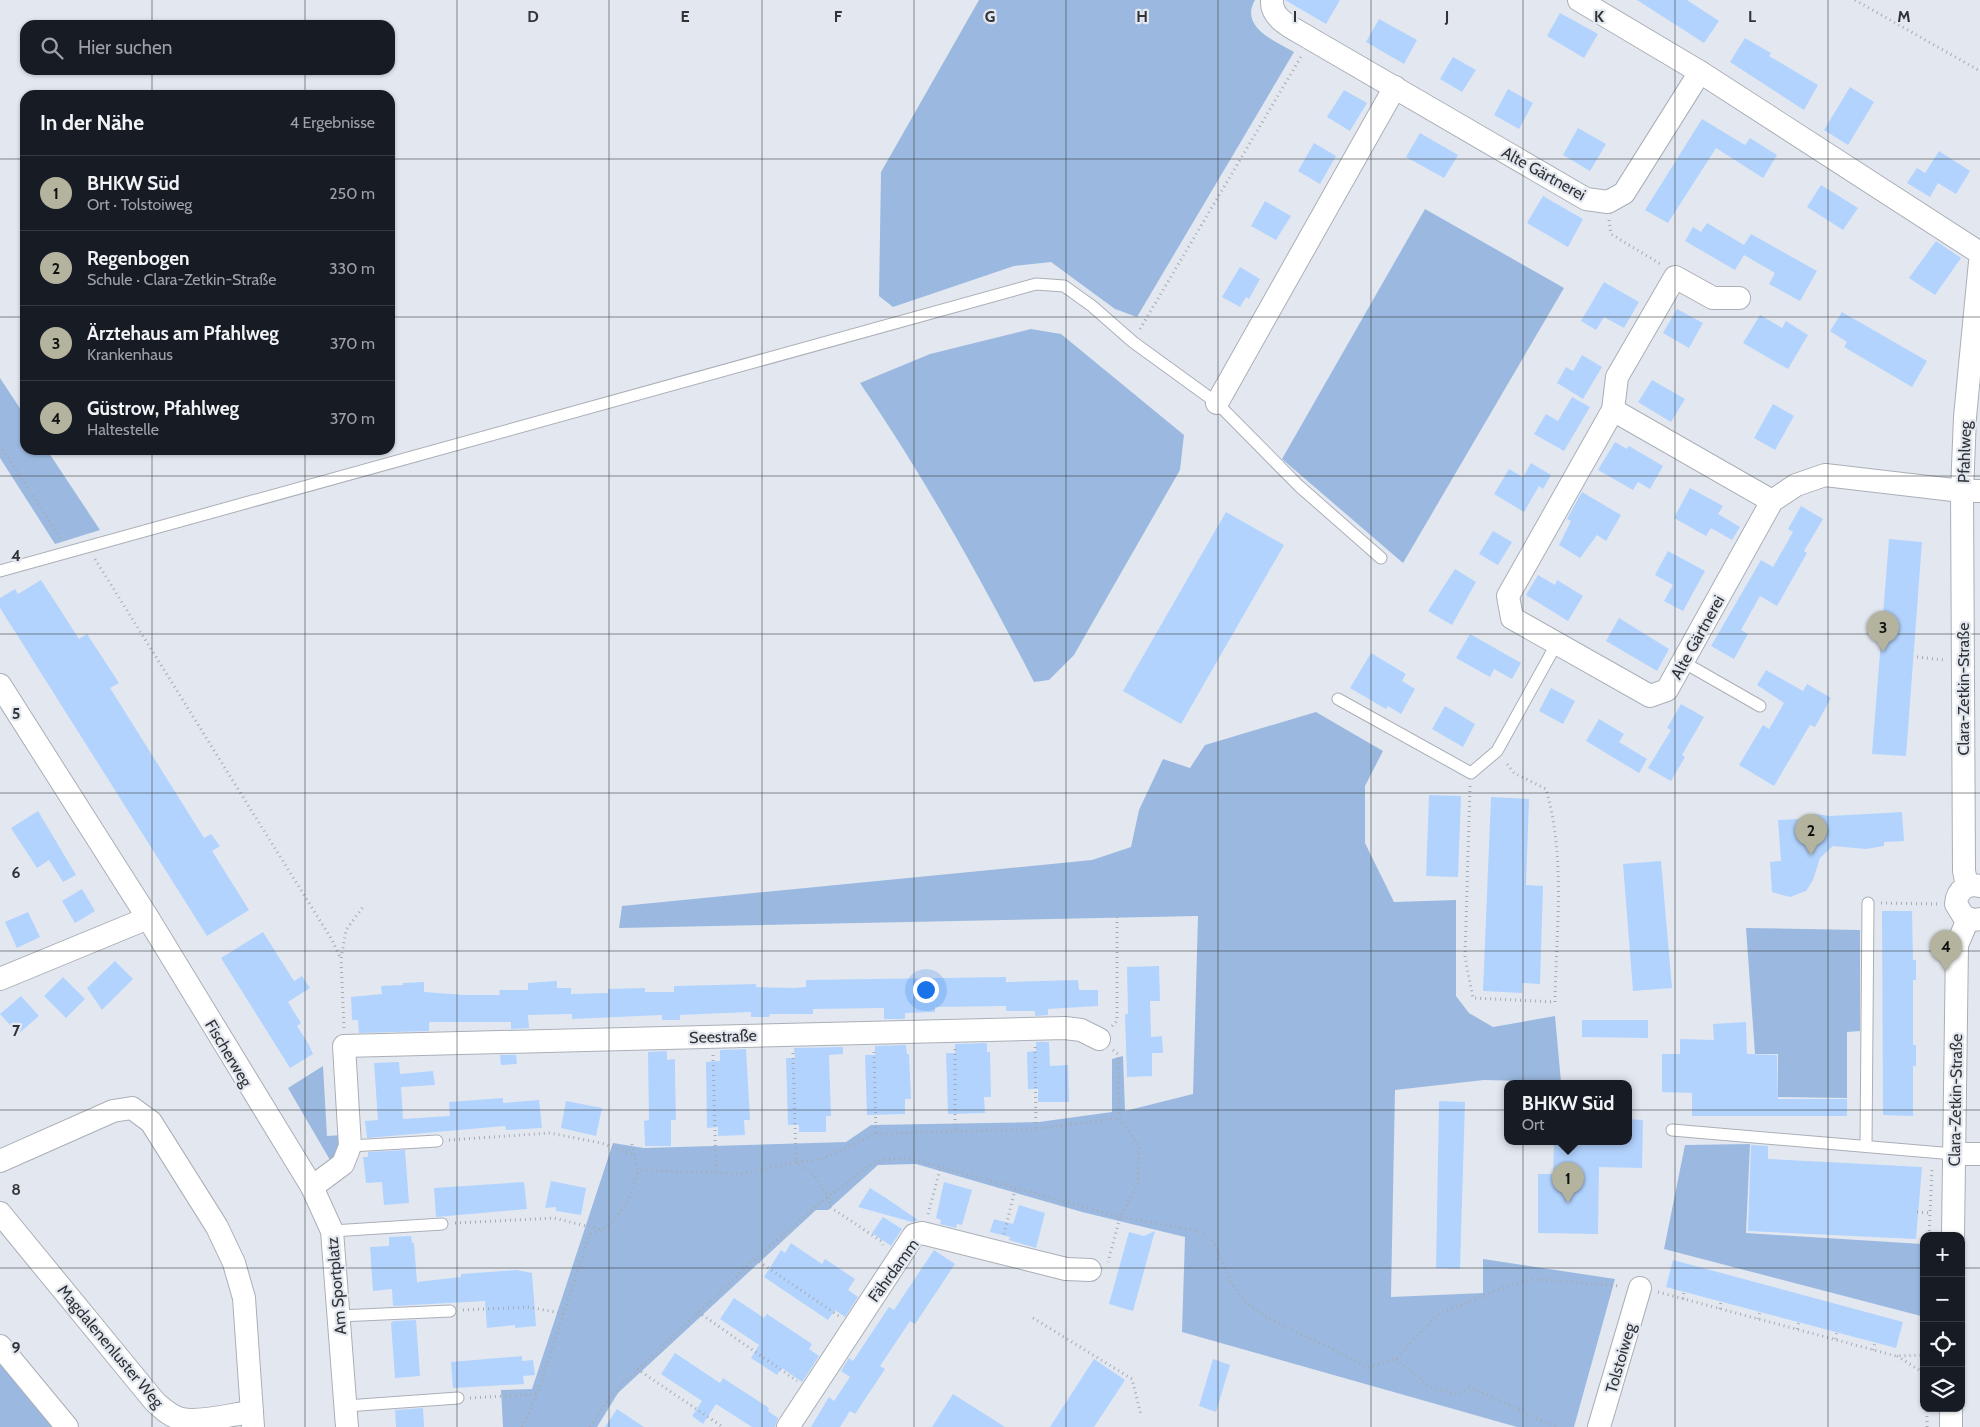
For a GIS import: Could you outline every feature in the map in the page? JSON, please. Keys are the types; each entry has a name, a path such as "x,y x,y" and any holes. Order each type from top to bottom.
{"street":[{"name":"Alte Gärtnerei","path":"1272,0 1276,16 1311,39 1586,198 1608,202 1624,193 1700,72"},
{"path":"1579,0 1700,72 1980,253"},
{"path":"1217,403 1395,87"},
{"name":"Pfahlweg","path":"1971,491 1965,416 1980,262"},
{"name":"Alte Gärtnerei","path":"1675,277 1617,377 1613,410 1508,596 1512,618 1650,696 1668,690 1772,501 1796,485 1825,475 1971,491"},
{"path":"1675,277 1713,298 1739,298"},
{"path":"1613,410 1772,501"},
{"name":"Clara-Zetkin-Straße","path":"1953,1232 1943,1153 1957,944 1974,919 1960,914 1956,904 1959,893 1974,886 1964,870 1971,491"},
{"name":"Fischerweg","path":"0,685 148,918 312,1187"},
{"path":"0,979 148,918"},
{"name":"Seestraße","path":"344,1046 1035,1028 1081,1030 1099,1039"},
{"path":"312,1187 343,1164 350,1146 344,1046"},
{"name":"Magdalenenluster Weg","path":"0,1160 112,1111 132,1108 151,1122 217,1227 234,1263 244,1298 253,1419 182,1419 167,1412 155,1402 0,1213"},
{"path":"1943,1153 1980,1154"},
{"name":"Am Sportplatz","path":"312,1187 332,1231 346,1416"},
{"name":"Fährdamm","path":"788,1427 914,1235 922,1233 1066,1269 1090,1270"},
{"name":"Tolstoiweg","path":"1600,1427 1640,1288"},
{"path":"0,1346 67,1427"},
{"path":"1951,1412 1951,1427"}],"lane":[{"path":"0,571 846,335 1036,284 1064,286 1092,306 1133,342 1217,403 1299,486 1381,558"},
{"path":"1338,699 1471,773 1497,751 1557,643"},
{"path":"1682,662 1760,706"},
{"path":"1866,1146 1868,903"},
{"path":"1672,1130 1943,1153"},
{"path":"350,1146 437,1141"},
{"path":"332,1231 442,1224"},
{"path":"339,1316 450,1310"},
{"path":"346,1416 458,1398"}],"path":[{"path":"1855,0 1980,71"},
{"path":"1133,342 1311,39"},
{"path":"1608,202 1610,234 1667,268 1675,277"},
{"path":"0,445 69,552"},
{"path":"87,547 327,932 341,959"},
{"path":"1471,773 1465,958 1473,998 1555,1002 1557,847 1553,815 1546,789 1514,773 1497,751"},
{"path":"1868,903 1946,904"},
{"path":"344,1046 341,959 346,930 363,907"},
{"path":"1090,1270 1107,1266 1120,1216 1138,1184 1139,1145 1119,1118 1118,1054 1099,1039 1117,1021 1117,914"},
{"path":"1035,1028 1036,1129"},
{"path":"955,1030 955,1131"},
{"path":"873,1033 876,1134"},
{"path":"793,1034 796,1162"},
{"path":"712,1037 716,1172"},
{"path":"638,1170 744,1174 796,1162 819,1160 876,1134 1036,1129 1119,1118"},
{"path":"437,1141 550,1134 601,1143 633,1154"},
{"path":"522,1427 537,1394 590,1234 603,1230 623,1210 633,1189 638,1170 632,1144"},
{"path":"1929,1232 1930,1213 1943,1153"},
{"path":"590,1427 611,1394 755,1259 828,1196 877,1161 912,1159 1120,1216 1191,1229 1207,1234 1214,1241 1232,1284 1247,1303 1268,1318 1369,1367 1396,1359 1437,1316 1507,1286 1534,1278 1640,1288 1896,1356 1920,1371"},
{"path":"796,1162 814,1175 828,1196 830,1207 881,1241 884,1246 900,1257"},
{"path":"922,1233 941,1166"},
{"path":"999,1253 1016,1186"},
{"path":"1917,1212 1930,1213"},
{"path":"442,1224 554,1218 603,1230"},
{"path":"755,1259 854,1327"},
{"path":"1682,1299 1684,1291"},
{"path":"1720,1309 1721,1301"},
{"path":"450,1310 529,1307 565,1314"},
{"path":"698,1312 812,1391"},
{"path":"1758,1319 1760,1312"},
{"path":"1033,1318 1132,1379 1141,1415"},
{"path":"1797,1330 1799,1322"},
{"path":"1835,1339 1837,1332"},
{"path":"1873,1350 1875,1343"},
{"path":"1896,1356 1920,1355"},
{"path":"1396,1359 1432,1388 1458,1394 1470,1388 1556,1427"},
{"path":"638,1369 723,1427"},
{"path":"458,1398 537,1394"},
{"path":"1927,1412 1927,1427"}],"shaded area":[{"path":"979,0 1255,0 1251,10 1256,26 1270,38 1294,52 1137,317 1115,309 1051,262 1014,266 893,307 879,296 881,172"},
{"path":"1425,209 1564,288 1403,563 1282,459"},
{"path":"1031,329 1061,334 1184,435 1180,470 1074,655 1049,680 1034,682 994,605 930,492 860,383 930,354"},
{"path":"0,378 20,408 20,455 50,455 100,530 55,544 0,458"},
{"path":"1316,712 1383,751 1365,786 1365,843 1394,902 1456,900 1456,996 1469,1013 1493,1027 1555,1016 1561,1080 1484,1080 1395,1090 1391,1297 1483,1293 1483,1259 1615,1279 1574,1427 1517,1427 1182,1332 1185,1237 1082,1212 916,1164 878,1165 828,1210 816,1210 618,1393 597,1427 503,1427 501,1390 532,1389 613,1143 644,1148 846,1142 871,1125 1039,1122 1112,1112 1112,1059 1123,1056 1125,1111 1193,1094 1198,916 619,928 622,906 1092,860 1131,847 1139,810 1163,759 1190,768 1205,745"},
{"path":"1746,928 1860,930 1860,1031 1847,1032 1847,1098 1778,1097 1778,1054 1755,1054"},
{"path":"323,1066 327,1136 342,1135 334,1158 330,1160 288,1088"},
{"path":"1750,1144 1746,1233 1920,1244 1920,1316 1664,1249 1685,1145"},
{"path":"0,1362 53,1427 0,1427"}],"building":[{"path":"1285,0 1340,0 1326,24"},
{"path":"1637,0 1687,0 1719,21 1704,43"},
{"path":"1560,13 1598,34 1584,58 1547,36"},
{"path":"1379,19 1417,40 1404,64 1366,42"},
{"path":"1745,38 1771,53 1769,56 1818,85 1804,110 1730,62"},
{"path":"1453,57 1476,70 1462,92 1440,79"},
{"path":"1850,87 1874,102 1848,145 1824,130"},
{"path":"1508,89 1533,103 1519,129 1494,115"},
{"path":"1344,90 1367,103 1350,131 1327,117"},
{"path":"1702,119 1745,145 1750,138 1777,155 1763,178 1716,148 1668,223 1645,210"},
{"path":"1578,128 1606,144 1590,171 1563,155"},
{"path":"1420,133 1458,155 1444,178 1406,157"},
{"path":"1314,143 1336,156 1320,184 1298,171"},
{"path":"1939,151 1970,171 1956,194 1938,183 1930,197 1907,183 1917,168 1925,173"},
{"path":"1821,185 1858,208 1843,230 1807,207"},
{"path":"1543,196 1583,219 1568,247 1527,223"},
{"path":"1265,201 1291,216 1276,240 1251,226"},
{"path":"1707,223 1744,245 1751,234 1817,271 1800,301 1769,284 1775,273 1744,255 1735,270 1685,241 1693,227 1701,232"},
{"path":"1936,241 1961,258 1935,295 1909,278"},
{"path":"1240,267 1260,279 1249,299 1246,297 1240,307 1222,297"},
{"path":"1604,282 1639,302 1624,328 1604,317 1596,330 1581,321"},
{"path":"1677,309 1703,323 1689,348 1663,333"},
{"path":"1842,312 1927,361 1912,387 1844,347 1847,342 1830,331"},
{"path":"1760,315 1782,328 1786,321 1808,335 1788,369 1743,343"},
{"path":"1582,355 1602,367 1583,399 1557,383 1566,367 1573,371"},
{"path":"1652,380 1685,399 1671,422 1638,402"},
{"path":"1572,397 1590,407 1564,451 1534,434 1546,414 1558,421"},
{"path":"1773,404 1794,416 1775,450 1754,438"},
{"path":"1615,442 1627,449 1629,446 1663,466 1650,489 1638,482 1633,490 1598,470"},
{"path":"1531,463 1551,475 1543,489 1539,486 1524,512 1494,494 1509,469 1523,477"},
{"path":"1690,488 1723,506 1718,514 1740,527 1732,540 1711,528 1706,536 1674,518"},
{"path":"1582,492 1621,515 1606,541 1597,535 1580,558 1559,545 1571,521 1567,519"},
{"path":"1801,506 1823,519 1804,551 1807,553 1777,606 1760,596 1741,630 1748,634 1734,659 1711,646 1761,560 1773,567 1793,532 1788,529"},
{"path":"1226,512 1284,545 1181,724 1123,691"},
{"path":"1493,531 1512,542 1498,565 1479,554"},
{"path":"1889,539 1922,542 1906,756 1872,754"},
{"path":"1668,551 1705,571 1683,611 1664,601 1673,585 1655,575"},
{"path":"1455,569 1476,582 1452,625 1428,611"},
{"path":"1538,575 1555,585 1557,580 1583,596 1568,621 1526,595"},
{"path":"41,580 79,639 87,634 119,683 110,688 204,838 211,834 220,846 212,851 249,910 207,936 0,608 0,598 15,589 18,594"},
{"path":"1619,618 1669,649 1657,671 1606,641"},
{"path":"1470,634 1521,663 1512,679 1494,669 1490,677 1456,658"},
{"path":"1371,653 1406,674 1402,681 1415,689 1401,714 1388,706 1386,709 1350,688"},
{"path":"1766,670 1803,691 1807,684 1831,698 1815,727 1810,725 1774,786 1739,765 1763,725 1769,729 1784,703 1757,685"},
{"path":"1551,688 1575,701 1563,724 1539,711"},
{"path":"1681,704 1704,717 1682,755 1685,757 1671,781 1648,768 1671,730 1667,728"},
{"path":"1445,706 1475,724 1463,747 1432,729"},
{"path":"1599,719 1624,734 1619,742 1647,759 1639,773 1586,741"},
{"path":"1429,795 1461,796 1458,877 1426,876"},
{"path":"1491,797 1529,799 1526,885 1543,886 1540,984 1522,983 1522,993 1483,991"},
{"path":"38,811 76,875 63,882 49,860 37,868 11,828"},
{"path":"1902,812 1904,841 1884,842 1884,846 1866,849 1833,846 1820,858 1813,880 1806,891 1790,897 1772,892 1770,862 1781,861 1778,820 1798,819 1815,814 1830,816"},
{"path":"1661,861 1672,988 1633,991 1623,864"},
{"path":"82,889 95,911 75,923 62,901"},
{"path":"1882,911 1912,911 1913,960 1916,960 1916,980 1913,980 1913,1045 1916,1045 1916,1066 1913,1066 1913,1116 1883,1115"},
{"path":"28,912 40,937 17,948 5,922"},
{"path":"263,932 294,981 302,976 310,988 288,1002 301,1023 297,1026 313,1054 290,1068 221,958"},
{"path":"115,961 133,979 102,1010 87,988"},
{"path":"1159,966 1160,1001 1150,1001 1151,1037 1162,1036 1163,1053 1152,1053 1152,1076 1127,1077 1125,1014 1128,1014 1127,967"},
{"path":"63,977 85,999 66,1018 44,996"},
{"path":"1006,977 1006,982 1078,980 1079,990 1098,990 1098,1006 1048,1009 1048,1015 1035,1016 1035,1011 1006,1011 1006,1006 935,1007 935,1012 905,1013 905,1019 884,1019 884,1008 813,1009 813,1014 770,1014 769,1017 751,1017 751,1012 680,1015 680,1020 662,1020 662,1015 572,1019 572,1014 528,1015 529,1028 511,1029 511,1022 429,1022 429,1031 359,1033 358,1020 352,1020 351,997 382,994 381,986 403,985 403,983 424,982 424,992 500,995 499,990 528,990 528,983 557,981 557,988 571,988 571,994 608,993 608,989 645,988 645,992 674,992 674,986 756,984 756,987 794,988 806,987 806,980"},
{"path":"21,996 39,1016 18,1034 0,1014"},
{"path":"1582,1020 1648,1020 1648,1038 1582,1037"},
{"path":"1746,1022 1747,1054 1777,1055 1778,1099 1847,1099 1847,1116 1692,1116 1692,1093 1662,1092 1662,1054 1680,1054 1680,1039 1714,1040 1713,1024"},
{"path":"1036,1042 1049,1042 1050,1066 1068,1065 1069,1102 1038,1102 1038,1089 1028,1089 1027,1052 1036,1051"},
{"path":"987,1043 987,1052 990,1052 991,1097 984,1097 985,1113 948,1114 946,1053 955,1053 955,1044"},
{"path":"906,1045 907,1054 909,1054 911,1099 905,1099 905,1114 867,1115 865,1055 875,1055 875,1046"},
{"path":"843,1047 843,1054 829,1055 831,1116 826,1116 826,1132 799,1132 799,1125 788,1125 786,1058 795,1058 794,1048"},
{"path":"746,1049 750,1120 744,1120 745,1135 718,1136 718,1127 707,1128 706,1062 720,1061 720,1050"},
{"path":"667,1051 667,1060 675,1059 676,1120 671,1120 671,1146 645,1146 644,1121 649,1120 648,1052"},
{"path":"500,1055 516,1055 517,1064 501,1065"},
{"path":"399,1062 400,1074 433,1071 435,1085 401,1087 403,1119 450,1116 449,1102 503,1098 503,1103 539,1100 542,1128 506,1130 505,1126 367,1138 365,1121 378,1120 374,1063"},
{"path":"566,1101 602,1108 596,1136 561,1128"},
{"path":"1439,1101 1465,1102 1460,1269 1436,1268"},
{"path":"1632,1119 1643,1120 1642,1168 1599,1167 1598,1234 1538,1233 1538,1174 1553,1174 1554,1145 1632,1145"},
{"path":"1751,1145 1768,1146 1768,1159 1922,1167 1916,1239 1748,1231"},
{"path":"405,1150 409,1203 384,1205 382,1182 366,1183 363,1157 368,1157 368,1152"},
{"path":"551,1181 586,1188 581,1215 556,1211 556,1207 545,1208"},
{"path":"524,1182 527,1209 436,1217 434,1188"},
{"path":"944,1182 972,1190 962,1225 957,1224 956,1228 940,1224 941,1220 936,1218"},
{"path":"870,1188 918,1220 912,1222 858,1207"},
{"path":"1019,1205 1045,1213 1036,1248 1009,1240 1010,1237 990,1232 994,1219 1013,1224"},
{"path":"883,1217 902,1229 891,1246 872,1233"},
{"path":"1155,1231 1133,1311 1109,1304 1129,1232 1144,1236"},
{"path":"411,1236 412,1243 414,1243 417,1282 461,1277 461,1274 517,1270 532,1273 536,1326 515,1328 515,1325 487,1328 485,1301 393,1306 392,1289 373,1291 370,1247 389,1246 389,1237"},
{"path":"791,1243 822,1264 825,1259 855,1279 848,1290 858,1297 845,1317 835,1310 828,1320 764,1277 781,1250 785,1253"},
{"path":"934,1250 955,1264 915,1324 910,1321 880,1366 885,1369 855,1414 850,1411 840,1427 811,1427 829,1397 834,1401 850,1377 841,1371 849,1358 853,1361 889,1307 894,1310"},
{"path":"1673,1260 1903,1322 1896,1348 1666,1287"},
{"path":"734,1298 764,1318 767,1314 812,1344 809,1349 819,1356 802,1382 782,1368 777,1375 751,1358 759,1345 720,1319"},
{"path":"416,1320 420,1376 395,1378 391,1323 394,1321"},
{"path":"675,1353 720,1383 723,1378 769,1408 768,1411 778,1418 775,1427 752,1427 716,1404 703,1424 692,1416 702,1401 661,1374"},
{"path":"522,1356 522,1361 533,1360 535,1375 523,1376 524,1384 453,1388 451,1362"},
{"path":"1094,1359 1125,1380 1094,1427 1050,1427"},
{"path":"1213,1359 1230,1365 1216,1412 1199,1406"},
{"path":"953,1394 1005,1427 932,1427"},
{"path":"423,1408 424,1427 396,1427 395,1410"},
{"path":"617,1409 644,1427 605,1427"}],"place":[{"name":"Ärztehaus am Pfahlweg","path":"1883,652"},
{"name":"Regenbogen","path":"1811,855"},
{"name":"Güstrow, Pfahlweg","path":"1946,971"},
{"name":"BHKW Süd","path":"1568,1203"}]}
